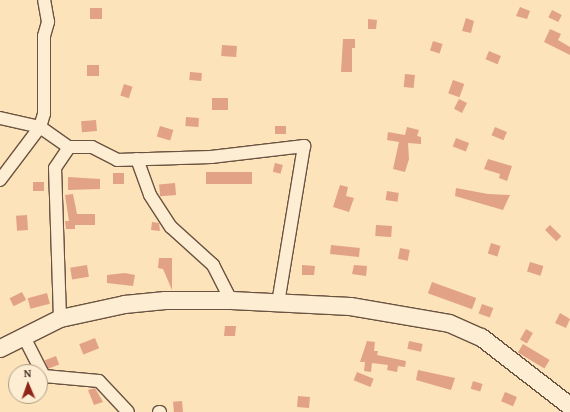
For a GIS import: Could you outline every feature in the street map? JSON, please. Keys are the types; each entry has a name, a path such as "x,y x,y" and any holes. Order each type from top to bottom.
{"main road":[{"path":"0,348 60,318 93,309 165,300 278,302 397,312 449,323 481,337 570,406"}],"street":[{"path":"0,180 40,127 47,100 44,36 48,22 44,0"},
{"path":"0,118 40,127 69,147 92,147 117,160 211,157 304,146 278,302"},
{"path":"60,318 55,168 69,147"},
{"path":"136,159 150,195 160,205 168,222 213,265 231,300"},
{"path":"24,337 44,376 99,380 128,412"}],"building":[{"path":"520,7 530,11 527,19 516,16"},
{"path":"90,8 102,8 102,19 90,19"},
{"path":"552,10 562,15 558,22 548,17"},
{"path":"466,18 474,21 471,33 462,31"},
{"path":"368,19 377,20 376,29 368,29"},
{"path":"550,29 561,34 558,40 570,47 570,55 544,42"},
{"path":"343,39 355,39 355,48 352,48 352,72 341,72"},
{"path":"433,41 443,44 440,53 430,51"},
{"path":"222,45 237,46 236,57 221,56"},
{"path":"489,51 501,56 497,64 485,59"},
{"path":"87,65 99,65 99,76 87,76"},
{"path":"190,72 202,73 201,81 189,80"},
{"path":"405,74 415,75 414,88 404,87"},
{"path":"453,80 464,84 459,97 448,93"},
{"path":"124,84 133,87 129,98 120,95"},
{"path":"212,98 228,98 228,110 212,110"},
{"path":"459,99 467,103 462,113 454,109"},
{"path":"186,117 199,118 198,127 185,126"},
{"path":"96,120 97,131 82,132 81,121"},
{"path":"160,126 173,130 170,141 157,137"},
{"path":"275,126 286,126 286,134 275,134"},
{"path":"407,127 419,130 417,136 421,137 421,144 408,143 409,159 405,172 393,169 399,142 387,140 388,132 405,135"},
{"path":"495,127 507,132 503,140 491,135"},
{"path":"456,138 469,143 466,151 453,146"},
{"path":"488,159 512,166 507,181 499,178 500,174 484,169"},
{"path":"275,163 283,165 281,174 273,172"},
{"path":"206,172 252,172 252,184 206,184"},
{"path":"113,173 124,173 124,184 113,184"},
{"path":"68,177 100,179 100,189 68,190"},
{"path":"33,182 44,182 44,191 33,191"},
{"path":"175,183 176,195 160,196 159,184"},
{"path":"340,185 348,187 346,196 354,198 349,212 333,207"},
{"path":"456,188 488,194 510,195 503,210 455,196"},
{"path":"387,191 399,193 397,202 386,200"},
{"path":"73,194 77,214 95,214 95,225 75,225 75,229 66,229 65,221 69,221 65,195"},
{"path":"27,215 28,230 17,231 16,216"},
{"path":"152,222 159,223 160,231 151,230"},
{"path":"376,225 392,226 391,237 375,236"},
{"path":"550,225 561,236 556,241 545,230"},
{"path":"491,243 501,246 497,256 488,254"},
{"path":"331,245 360,248 359,257 330,254"},
{"path":"400,248 410,250 408,261 398,259"},
{"path":"159,258 172,258 172,290 163,269 158,268"},
{"path":"530,262 543,266 540,276 527,272"},
{"path":"87,265 89,277 72,280 70,268"},
{"path":"302,265 315,266 314,275 302,275"},
{"path":"354,265 367,266 366,276 352,274"},
{"path":"125,273 135,275 133,286 107,283 107,275"},
{"path":"432,282 476,298 472,309 428,293"},
{"path":"22,292 26,300 14,306 10,298"},
{"path":"47,293 50,304 31,309 28,298"},
{"path":"482,304 493,308 490,318 479,313"},
{"path":"560,313 570,319 566,328 555,323"},
{"path":"225,326 236,326 235,336 224,336"},
{"path":"526,329 533,333 527,343 520,339"},
{"path":"95,338 99,348 83,355 79,344"},
{"path":"367,341 375,342 374,351 378,351 377,355 406,361 405,367 398,366 397,372 387,370 388,365 372,363 371,372 364,371 365,362 360,362"},
{"path":"409,341 423,344 421,352 407,349"},
{"path":"523,344 550,360 544,369 518,353"},
{"path":"56,356 59,364 48,369 48,364 46,364 45,360"},
{"path":"418,370 455,378 451,390 416,380"},
{"path":"357,372 374,379 370,387 354,380"},
{"path":"473,381 483,384 480,392 471,389"},
{"path":"95,388 103,402 94,405 88,390"},
{"path":"505,392 517,397 513,406 501,401"},
{"path":"298,396 310,397 309,408 297,407"},
{"path":"182,401 183,412 174,412 173,402"}]}
